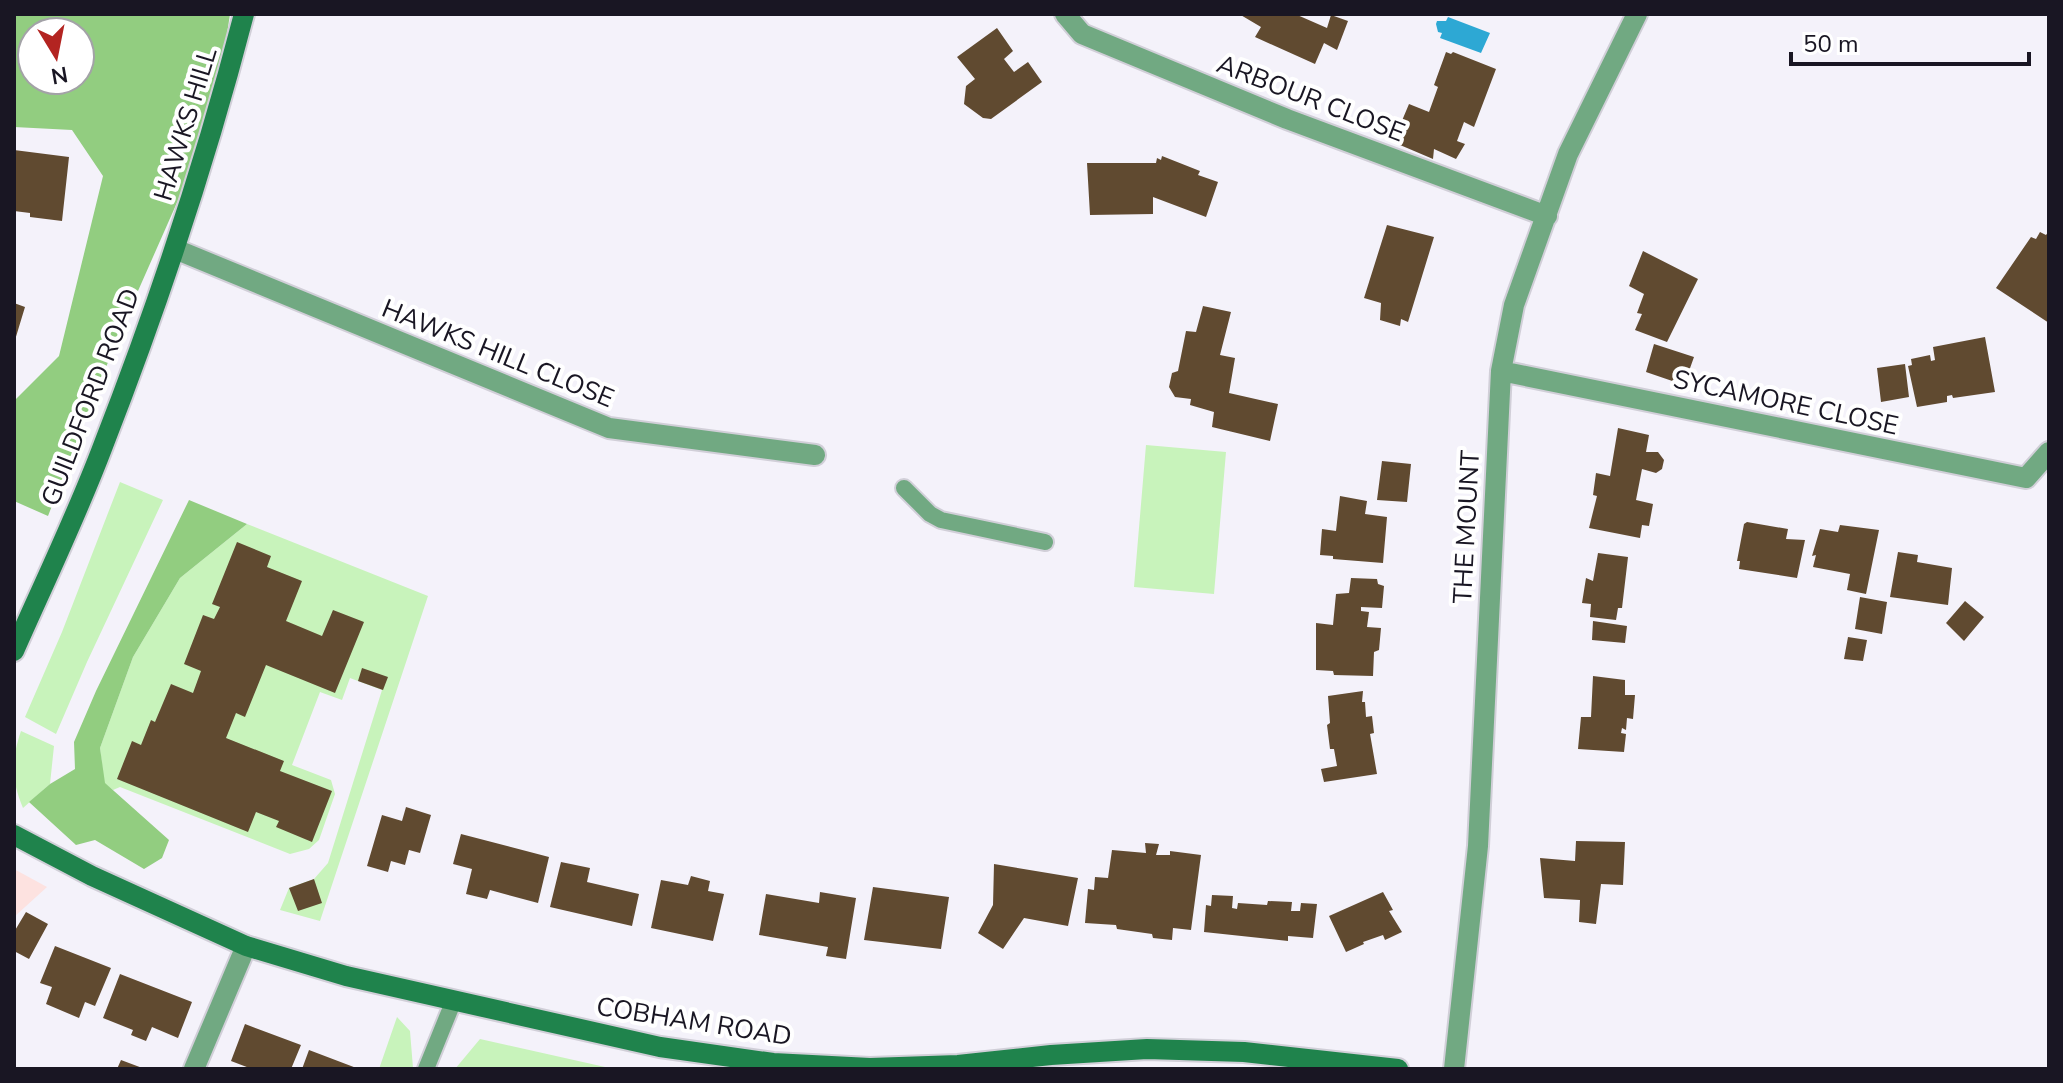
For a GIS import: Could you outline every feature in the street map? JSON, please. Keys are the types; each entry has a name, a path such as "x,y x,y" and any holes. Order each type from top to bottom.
{"street":[{"name":"HAWKS HILL","path":"175,249 221,101 244,14"},
{"name":"ARBOUR CLOSE","path":"1065,14 1082,34 1287,119 1547,216"},
{"name":"THE MOUNT","path":"1454,1069 1478,846 1501,371 1514,305 1568,154 1637,14"},
{"name":"HAWKS HILL CLOSE","path":"175,249 609,428 815,455"},
{"name":"GUILDFORD ROAD","path":"15,644 103,448 175,249"},
{"name":"SYCAMORE CLOSE","path":"1501,371 2026,478 2049,452"},
{"name":"COBHAM ROAD","path":"14,835 92,876 246,946 346,976 660,1047 773,1063 870,1068 958,1065 1147,1049 1244,1052 1398,1069"},
{"path":"194,1069 246,946"}],"lane":[{"path":"904,488 930,514 941,520 1045,542"},
{"path":"426,1069 454,1000"}],"shaded area":[{"path":"14,869 47,887 14,917"}],"green space":[{"path":"14,14 230,14 221,74 179,198 119,334 48,516 14,501 14,401 59,356 103,176 72,130 14,127"},
{"path":"1146,445 1226,452 1214,594 1134,587"},
{"path":"120,482 163,500 56,734 25,717 62,632"},
{"path":"189,500 247,524 180,578 133,657 100,748 105,783 169,840 162,858 144,869 95,840 76,845 29,802 75,769 74,742"},
{"path":"247,524 428,596 320,921 280,910 289,888 314,879 328,863 382,690 350,678 342,700 320,692 292,765 331,780 335,794 319,840 309,849 290,854 120,787 113,790 104,783 100,748 133,657 180,578"},
{"path":"21,731 54,746 50,784 23,808 14,770"},
{"path":"397,1017 410,1031 413,1068 379,1069"},
{"path":"480,1039 614,1069 455,1069"}],"water":[{"path":"1448,17 1490,33 1481,53 1440,38 1442,33 1438,32 1437,21 1446,21"}],"building":[{"path":"1239,14 1295,14 1327,28 1331,15 1348,21 1337,50 1324,43 1315,64 1255,37 1261,27"},
{"path":"997,28 1013,51 1004,59 1014,72 1028,62 1042,82 991,119 983,118 964,104 966,86 975,79 957,57"},
{"path":"1446,52 1496,69 1474,127 1464,122 1457,141 1465,144 1456,159 1434,149 1433,159 1393,142 1409,104 1429,112 1438,87 1434,85"},
{"path":"14,150 69,157 62,221 30,217 30,213 14,211"},
{"path":"1162,156 1218,182 1206,217 1153,197 1153,214 1090,215 1087,163 1156,163 1157,158 1161,160"},
{"path":"1387,225 1434,237 1408,322 1401,319 1400,326 1380,320 1381,303 1364,298"},
{"path":"2049,231 2049,323 1996,288 2031,237 2036,239 2040,232 2046,235"},
{"path":"1643,251 1698,279 1667,342 1635,330 1642,314 1637,313 1644,294 1629,286"},
{"path":"14,303 25,307 15,340 14,340"},
{"path":"1203,306 1231,312 1220,355 1235,358 1229,393 1278,404 1270,441 1212,427 1214,412 1190,405 1191,399 1175,397 1169,387 1172,373 1178,371 1186,331 1196,332"},
{"path":"1985,337 1995,392 1953,398 1952,395 1947,396 1947,402 1917,407 1908,366 1912,365 1911,359 1930,355 1931,361 1935,360 1933,347"},
{"path":"1654,344 1694,357 1684,385 1646,372"},
{"path":"1905,364 1909,397 1881,402 1877,368"},
{"path":"1618,428 1649,435 1646,452 1658,452 1664,460 1662,469 1656,473 1642,469 1636,500 1653,504 1649,526 1642,525 1640,538 1589,528 1597,496 1593,495 1596,473 1610,476"},
{"path":"1382,461 1411,464 1407,502 1377,500"},
{"path":"1340,496 1367,501 1365,514 1387,517 1383,563 1320,555 1322,529 1336,531"},
{"path":"1744,524 1788,529 1786,539 1805,540 1797,578 1739,569 1740,561 1737,561"},
{"path":"1840,525 1879,530 1866,594 1847,590 1850,574 1813,567 1816,555 1812,556 1820,529 1838,532"},
{"path":"237,542 271,556 267,567 302,581 286,621 322,636 333,610 364,622 335,693 266,665 245,717 236,713 226,738 284,761 280,771 332,791 312,842 276,827 279,821 256,812 248,832 117,779 132,741 141,745 151,720 155,722 171,684 193,693 201,671 184,664 203,615 214,619 220,607 212,604"},
{"path":"1898,552 1918,555 1917,562 1952,568 1948,605 1890,597"},
{"path":"1598,553 1628,557 1622,608 1618,608 1616,620 1590,617 1591,604 1582,603 1586,578 1593,581"},
{"path":"1351,578 1377,579 1378,584 1384,586 1382,608 1361,607 1361,611 1369,612 1367,627 1381,628 1379,650 1374,652 1373,676 1334,675 1333,671 1316,670 1316,623 1333,625 1336,594 1349,593"},
{"path":"1860,597 1887,602 1882,634 1855,629"},
{"path":"1965,601 1984,617 1964,641 1946,623"},
{"path":"1593,621 1627,626 1625,643 1592,640"},
{"path":"1848,637 1867,640 1863,661 1844,659"},
{"path":"362,668 388,677 383,690 358,681"},
{"path":"1593,676 1625,680 1625,695 1635,695 1633,719 1627,718 1626,730 1622,728 1621,733 1626,734 1624,752 1578,749 1581,717 1591,717"},
{"path":"1363,691 1366,717 1372,716 1374,733 1370,734 1377,774 1324,782 1321,769 1337,766 1334,749 1330,749 1328,696"},
{"path":"406,807 431,815 420,853 409,850 405,865 391,861 388,872 367,866 382,815 402,821"},
{"path":"461,834 549,857 538,903 490,890 487,899 466,894 472,869 453,864"},
{"path":"1576,841 1625,842 1623,885 1601,884 1596,924 1579,922 1580,900 1544,898 1540,858 1575,861"},
{"path":"1145,843 1159,844 1156,855 1170,855 1170,851 1201,855 1191,930 1173,928 1172,940 1117,929 1116,925 1085,923 1088,889 1094,890 1095,877 1108,878 1112,850 1146,853"},
{"path":"561,862 590,868 587,882 639,894 632,926 550,907"},
{"path":"994,864 1078,878 1068,926 1024,918 1003,949 978,933 993,905"},
{"path":"691,876 710,881 708,891 724,894 713,941 651,928 661,880 688,885"},
{"path":"314,879 322,903 298,911 289,888"},
{"path":"873,887 949,897 941,949 864,940"},
{"path":"820,892 856,898 846,959 826,956 828,947 759,935 766,894 819,903"},
{"path":"1383,892 1393,910 1389,911 1402,932 1385,940 1383,935 1363,942 1346,952 1329,916"},
{"path":"1212,895 1233,896 1232,908 1237,909 1238,903 1267,905 1268,901 1292,902 1291,911 1300,911 1301,903 1317,904 1313,938 1288,936 1288,941 1204,932 1206,905 1211,906"},
{"path":"26,912 48,924 29,959 14,951 14,932"},
{"path":"55,946 111,968 95,1006 85,1002 79,1018 46,1004 52,987 40,983"},
{"path":"120,974 192,1002 178,1038 152,1027 146,1041 131,1035 133,1030 103,1018"},
{"path":"245,1024 301,1045 291,1069 252,1069 231,1061"},
{"path":"309,1050 359,1069 302,1069"},
{"path":"121,1060 145,1069 117,1069"}]}
